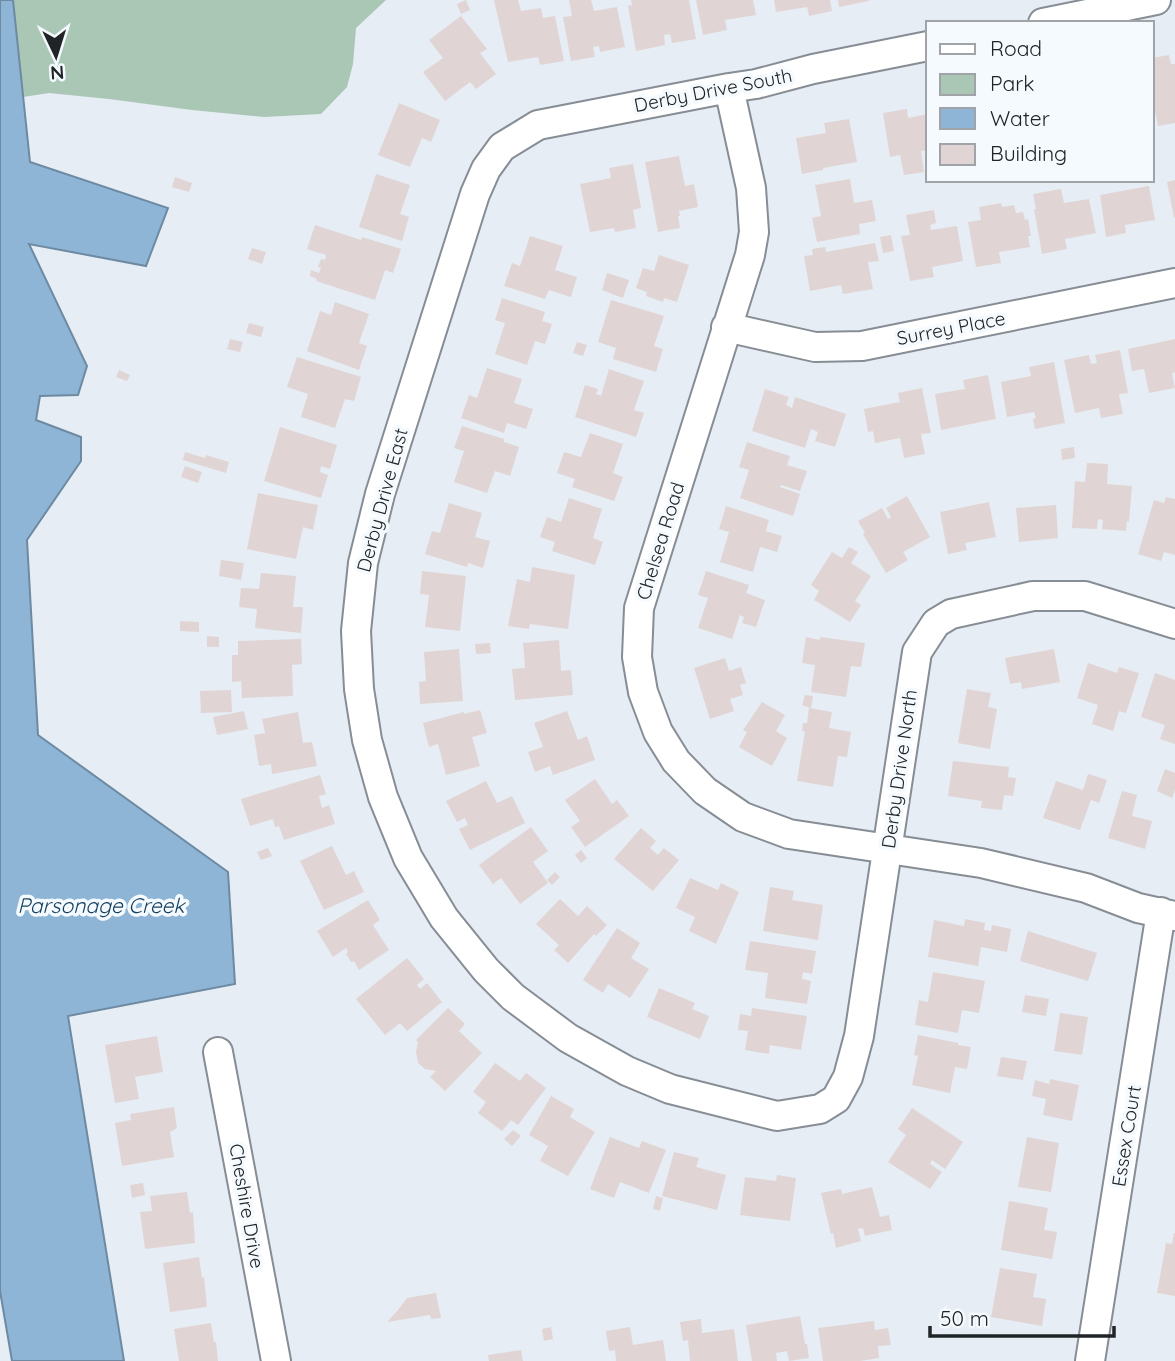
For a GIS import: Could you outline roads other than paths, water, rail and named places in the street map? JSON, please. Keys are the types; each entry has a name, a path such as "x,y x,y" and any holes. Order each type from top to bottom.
{"street":[{"path":"1053,21 1156,0"},
{"name":"Derby Drive South","path":"502,147 538,125 756,84 813,69 926,46"},
{"name":"Chelsea Road","path":"729,88 751,188 754,233 750,255 639,608 637,657 643,692 657,732 676,761 705,791 743,817 789,834 994,866 1086,888 1138,908 1168,914"},
{"name":"Derby Drive East","path":"502,147 486,169 475,194 380,494 363,563 356,631 359,689 367,740 379,785 408,858 444,918 486,970 513,997 568,1038 627,1071 670,1089 776,1116"},
{"name":"Surrey Place","path":"726,327 815,347 862,346 1175,283"},
{"name":"Derby Drive North","path":"776,1116 820,1109 836,1099 848,1077 859,1036 917,652 936,623 951,614 1033,596 1085,596 1175,624"},
{"name":"Essex Court","path":"1090,1361 1168,914"},
{"name":"Cheshire Drive","path":"218,1052 276,1361"}],"water":[{"name":"Parsonage Creek","path":"0,0 13,0 30,162 168,208 146,266 29,244 87,366 78,395 40,396 36,420 81,437 81,461 27,540 38,735 228,872 235,984 68,1016 124,1361 12,1361 0,1291"}]}
